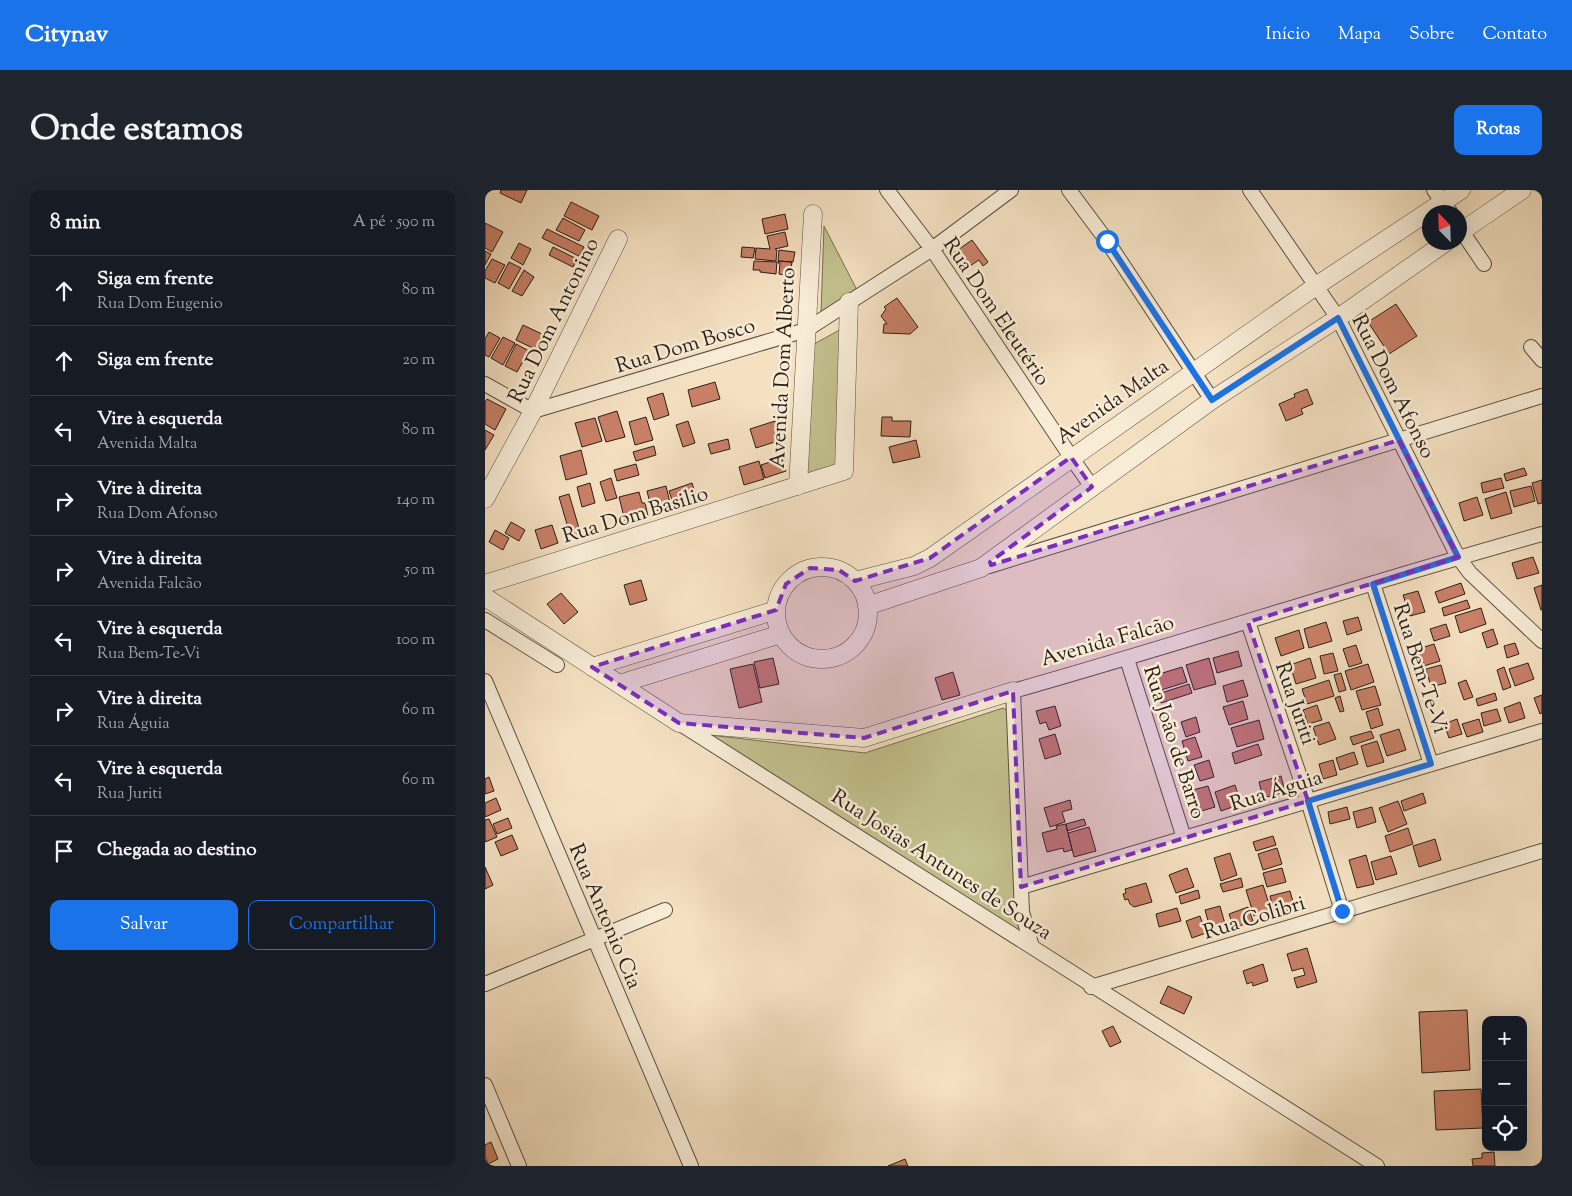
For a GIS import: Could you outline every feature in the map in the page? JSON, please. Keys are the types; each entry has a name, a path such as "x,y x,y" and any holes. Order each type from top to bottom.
{"street":[{"name":"Rua Dom Eleutério","path":"887,190 932,249 1092,487"},
{"name":"Rua Dom Bosco","path":"533,411 806,330 932,249 1011,190"},
{"path":"1069,190 1107,241 1212,400"},
{"name":"Rua Dom Afonso","path":"1250,190 1338,318 1458,557 1470,573 1542,641"},
{"name":"Avenida Malta","path":"855,581 914,566 930,558 1316,286 1461,190"},
{"path":"1467,226 1522,190"},
{"name":"Avenida Dom Alberto","path":"813,214 798,486 844,472 849,302"},
{"name":"Rua Dom Antonino","path":"485,499 533,411 618,239"},
{"path":"1467,241 1484,264"},
{"path":"981,568 1212,400 1338,318 1435,250"},
{"path":"1531,347 1542,360"},
{"path":"485,384 533,411"},
{"path":"867,606 981,568 1542,396"},
{"name":"Rua Dom Basilio","path":"485,584 798,486"},
{"name":"Avenida Falcão","path":"679,723 865,738 1013,691 1127,659 1458,557 1542,534"},
{"path":"820,567 839,570 855,581 861,588 867,606 868,616 862,635 849,650 831,658 821,659 793,650 781,634 775,610 777,600 786,584 793,577 810,568 820,567"},
{"name":"Rua Bem-Te-Vi","path":"1373,584 1431,764"},
{"name":"Rua Josias Antunes de Souza","path":"485,598 1091,986 1377,1166"},
{"path":"592,666 775,610"},
{"path":"485,620 557,665"},
{"name":"Rua Juriti","path":"1248,622 1308,801 1342,911"},
{"path":"619,684 781,634"},
{"name":"Rua João de Barro","path":"1127,659 1184,838"},
{"name":"Rua Antonio Cia","path":"485,681 691,1166"},
{"path":"1013,691 1022,912 1032,947"},
{"name":"Rua Águia","path":"1021,887 1542,731"},
{"name":"Rua Colibri","path":"1091,986 1542,851"},
{"path":"485,984 665,910"},
{"path":"485,1085 519,1166"}],"highlighted area":[{"path":"1399,440 1458,557 1248,622 1308,801 1021,887 1013,691 864,738 679,723 592,667 776,610 786,584 810,568 839,570 855,581 930,558 1071,457 1092,487 990,562 991,565"}],"shaded area":[{"path":"824,226 857,290 821,313"},
{"path":"845,327 840,467 807,476 814,344"},
{"path":"1003,708 1008,711 1016,916 1021,935 709,735 865,753"}],"building":[{"path":"501,190 527,190 521,203 500,193"},
{"path":"571,202 599,216 592,230 564,216"},
{"path":"785,214 788,229 765,234 762,219"},
{"path":"563,218 585,230 579,241 556,230"},
{"path":"485,223 503,232 492,252 485,248"},
{"path":"547,229 584,247 579,256 542,238"},
{"path":"785,232 788,246 775,249 777,250 776,261 755,259 756,248 770,249 767,236"},
{"path":"972,240 988,262 983,266 979,260 964,270 952,254"},
{"path":"519,243 531,249 523,265 511,258"},
{"path":"553,247 577,259 573,267 549,255"},
{"path":"742,247 755,248 753,258 741,257"},
{"path":"779,250 795,252 793,262 778,261"},
{"path":"485,251 491,254 485,265"},
{"path":"492,259 505,265 495,283 485,278 485,271"},
{"path":"754,261 777,262 776,274 753,270"},
{"path":"778,261 792,262 790,276 779,274 780,263"},
{"path":"509,262 521,268 509,289 498,283"},
{"path":"524,270 534,277 522,296 512,291"},
{"path":"897,298 918,327 910,334 883,333 884,324 887,324 881,316 886,309 884,307"},
{"path":"1396,304 1417,336 1389,354 1368,322"},
{"path":"523,325 546,336 539,351 516,340"},
{"path":"489,332 500,338 489,357 485,355 485,339"},
{"path":"503,337 515,343 503,365 491,358"},
{"path":"516,344 529,351 517,372 505,366"},
{"path":"715,382 720,399 692,407 688,390"},
{"path":"1307,389 1313,404 1301,409 1303,414 1286,421 1279,404 1295,397 1294,394"},
{"path":"663,393 669,415 654,420 647,398"},
{"path":"487,399 506,409 495,430 485,424 485,402"},
{"path":"617,411 625,437 606,442 598,417"},
{"path":"646,417 653,440 635,445 629,422"},
{"path":"882,417 892,417 892,421 911,421 910,437 881,436"},
{"path":"595,418 602,441 582,447 575,423"},
{"path":"688,421 695,443 683,447 676,425"},
{"path":"775,421 781,440 756,448 750,429"},
{"path":"485,430 494,435 485,450"},
{"path":"728,439 730,449 711,454 708,444"},
{"path":"916,440 920,457 893,463 889,447"},
{"path":"654,446 656,455 636,461 633,452"},
{"path":"581,450 587,474 566,480 560,456"},
{"path":"782,458 786,471 765,478 761,465"},
{"path":"759,461 764,479 744,485 739,467"},
{"path":"636,464 639,475 617,481 614,470"},
{"path":"1524,468 1527,475 1506,481 1504,474"},
{"path":"611,478 617,498 606,501 600,482"},
{"path":"1501,478 1504,488 1483,493 1481,483"},
{"path":"1542,480 1542,503 1538,504 1532,483"},
{"path":"590,483 595,503 582,507 577,487"},
{"path":"692,483 697,499 674,506 669,491"},
{"path":"666,486 671,507 652,512 647,491"},
{"path":"1531,486 1535,501 1514,507 1510,491"},
{"path":"639,492 642,503 645,503 648,516 625,521 619,497"},
{"path":"1506,492 1512,513 1491,519 1485,499"},
{"path":"569,494 581,535 571,538 559,497"},
{"path":"1477,497 1483,515 1464,521 1459,503"},
{"path":"511,522 525,530 519,541 505,533"},
{"path":"552,525 558,543 541,549 535,530"},
{"path":"495,530 509,538 503,550 489,542"},
{"path":"1533,557 1539,573 1517,579 1512,563"},
{"path":"641,580 647,600 630,605 624,585"},
{"path":"1461,583 1465,594 1439,603 1435,592"},
{"path":"1542,585 1542,610 1541,610 1534,588"},
{"path":"1418,591 1425,612 1410,616 1403,595"},
{"path":"561,593 578,612 564,624 547,604"},
{"path":"1467,600 1470,608 1444,616 1442,608"},
{"path":"1481,608 1486,624 1460,633 1455,616"},
{"path":"1358,617 1362,630 1347,635 1343,621"},
{"path":"1326,622 1332,641 1309,648 1304,629"},
{"path":"1446,624 1450,636 1434,641 1430,629"},
{"path":"1493,629 1498,644 1487,648 1482,633"},
{"path":"1299,630 1304,648 1281,656 1275,638"},
{"path":"1515,643 1519,654 1507,658 1504,646"},
{"path":"1434,644 1440,661 1424,666 1418,649"},
{"path":"1356,645 1362,663 1349,667 1343,649"},
{"path":"1238,651 1242,666 1217,673 1213,658"},
{"path":"1333,653 1338,671 1324,674 1320,656"},
{"path":"773,658 779,684 760,688 754,662"},
{"path":"1209,658 1216,684 1194,690 1186,665"},
{"path":"1310,658 1316,678 1296,684 1290,665"},
{"path":"1528,663 1534,679 1515,686 1509,669"},
{"path":"753,664 762,702 739,708 730,669"},
{"path":"1368,664 1374,682 1351,690 1345,671"},
{"path":"1441,665 1446,683 1431,687 1426,669"},
{"path":"1182,667 1187,682 1158,691 1153,676"},
{"path":"1504,667 1511,687 1503,690 1497,670"},
{"path":"953,672 960,695 942,700 935,678"},
{"path":"1341,673 1346,690 1339,692 1334,675"},
{"path":"1243,680 1248,696 1227,702 1223,686"},
{"path":"1329,680 1334,696 1307,704 1302,689"},
{"path":"1466,680 1473,697 1464,700 1458,683"},
{"path":"1189,684 1192,693 1161,703 1158,694"},
{"path":"1375,686 1381,705 1362,710 1356,691"},
{"path":"1495,693 1497,700 1478,706 1476,699"},
{"path":"1542,695 1542,713 1540,714 1534,698"},
{"path":"1340,696 1344,711 1340,712 1335,698"},
{"path":"1243,701 1248,719 1229,725 1223,707"},
{"path":"1520,702 1525,718 1509,723 1504,708"},
{"path":"1317,705 1322,720 1308,724 1303,710"},
{"path":"1055,706 1061,726 1049,730 1046,722 1040,724 1036,711"},
{"path":"1378,708 1383,725 1371,729 1366,712"},
{"path":"1497,709 1501,721 1484,726 1481,713"},
{"path":"1196,717 1200,732 1186,737 1181,722"},
{"path":"1457,719 1462,734 1449,738 1444,724"},
{"path":"1479,719 1483,732 1467,737 1462,724"},
{"path":"1259,720 1264,739 1237,747 1231,728"},
{"path":"1329,722 1336,739 1319,745 1313,727"},
{"path":"1399,729 1406,750 1387,756 1380,735"},
{"path":"1371,731 1374,738 1353,745 1350,737"},
{"path":"1055,734 1061,754 1045,759 1039,739"},
{"path":"1195,737 1202,757 1188,761 1182,741"},
{"path":"1377,741 1384,762 1367,767 1361,746"},
{"path":"1258,744 1262,755 1235,764 1232,753"},
{"path":"1354,752 1358,764 1340,770 1336,758"},
{"path":"1209,760 1214,777 1200,781 1194,765"},
{"path":"1333,760 1337,775 1323,779 1319,764"},
{"path":"1281,776 1285,792 1263,798 1259,782"},
{"path":"489,777 494,791 485,794 485,779"},
{"path":"1235,785 1241,804 1221,811 1215,792"},
{"path":"1208,786 1215,807 1195,813 1189,791"},
{"path":"1423,793 1426,803 1404,811 1401,801"},
{"path":"496,798 501,810 485,817 485,803"},
{"path":"1070,800 1072,809 1062,812 1065,822 1050,827 1044,808"},
{"path":"1398,801 1407,824 1388,832 1379,808"},
{"path":"1347,807 1350,819 1330,824 1328,812"},
{"path":"1372,807 1376,822 1357,828 1353,812"},
{"path":"508,818 512,828 497,834 493,824"},
{"path":"489,819 497,837 485,842 485,820"},
{"path":"1084,819 1086,825 1067,831 1066,824"},
{"path":"1066,824 1072,850 1064,852 1063,848 1047,852 1042,833 1057,829 1056,826"},
{"path":"1089,827 1096,851 1074,857 1068,833"},
{"path":"1408,828 1413,844 1390,852 1385,836"},
{"path":"512,835 518,849 501,856 495,842"},
{"path":"1273,836 1276,845 1256,851 1253,842"},
{"path":"1435,839 1441,860 1419,867 1413,846"},
{"path":"1277,848 1282,864 1263,870 1258,854"},
{"path":"1230,853 1237,875 1221,881 1214,858"},
{"path":"1366,855 1374,884 1357,888 1349,860"},
{"path":"1391,856 1397,874 1376,880 1371,862"},
{"path":"485,867 493,885 485,889"},
{"path":"1187,868 1194,887 1176,893 1169,875"},
{"path":"1282,868 1286,882 1267,887 1263,873"},
{"path":"1241,878 1243,887 1223,892 1220,884"},
{"path":"1146,883 1152,902 1134,907 1128,899 1125,900 1123,894 1126,893 1125,889"},
{"path":"1263,885 1271,910 1254,916 1246,890"},
{"path":"1198,890 1200,898 1181,904 1179,896"},
{"path":"1290,891 1295,909 1275,914 1270,896"},
{"path":"1220,906 1225,924 1210,928 1205,910"},
{"path":"1248,907 1253,921 1234,928 1229,914"},
{"path":"1177,908 1181,921 1159,927 1156,914"},
{"path":"1200,916 1206,933 1192,938 1186,921"},
{"path":"1307,948 1317,982 1297,988 1294,978 1305,975 1303,968 1292,971 1287,954"},
{"path":"1263,964 1268,981 1253,986 1252,982 1247,984 1243,971"},
{"path":"1168,986 1192,997 1184,1014 1160,1003"},
{"path":"1467,1010 1470,1070 1422,1073 1419,1012"},
{"path":"1113,1026 1121,1042 1110,1047 1102,1031"},
{"path":"1481,1089 1482,1128 1436,1130 1434,1091"},
{"path":"491,1142 498,1159 488,1164 485,1156 485,1145"},
{"path":"1494,1152 1495,1166 1473,1166 1472,1159 1482,1158 1482,1153"},
{"path":"905,1159 908,1166 888,1166"}],"route":[{"path":"1107,241 1212,400 1338,318 1458,557 1373,584 1431,764 1308,801 1342,911"}]}
